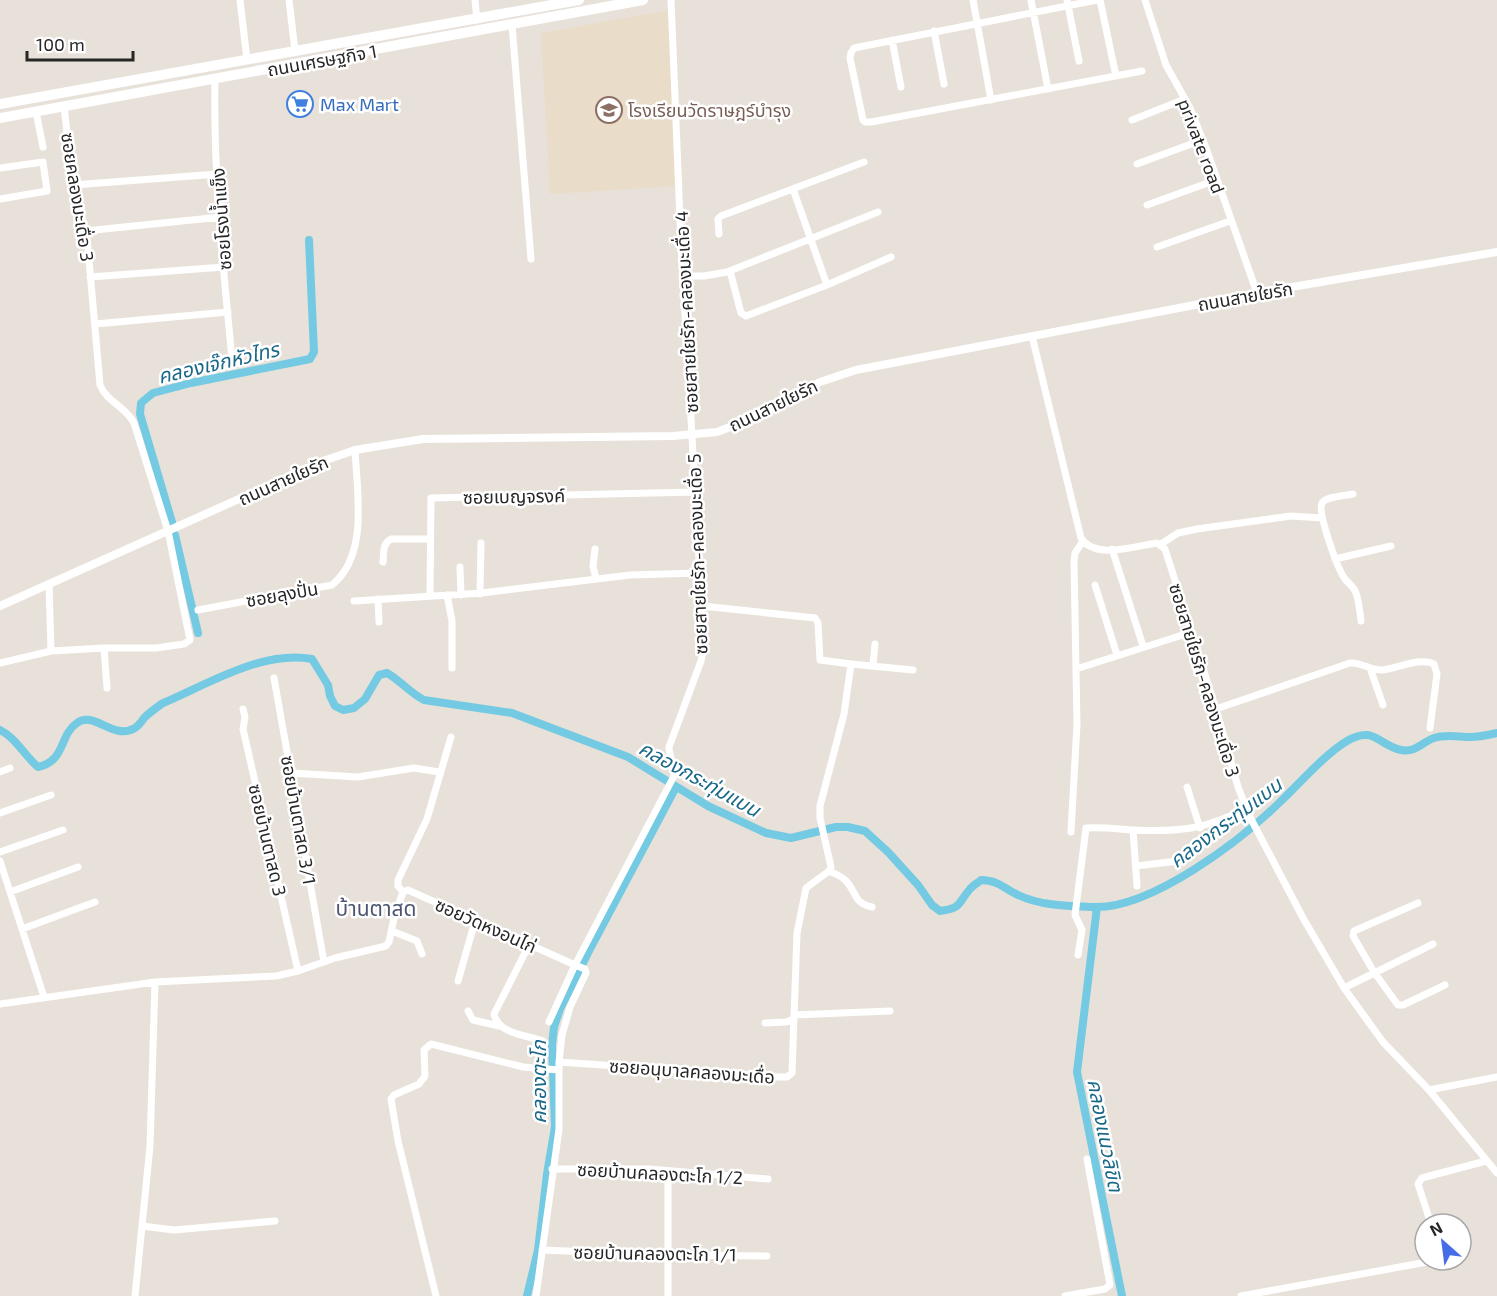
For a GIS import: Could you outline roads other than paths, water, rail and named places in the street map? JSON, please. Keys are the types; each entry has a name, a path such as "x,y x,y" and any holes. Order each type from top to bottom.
{"main road":[{"name":"ถนนเศรษฐกิจ 1","path":"1,102 477,20 579,0"},
{"name":"ถนนเศรษฐกิจ 1","path":"0,118 643,0"}],"street":[{"path":"240,0 247,60"},
{"path":"290,0 295,51"},
{"path":"475,0 477,20"},
{"name":"ซอยสายใยรัก-คลองมะเดื่อ 4","path":"671,0 683,276 693,434"},
{"path":"973,0 991,100"},
{"path":"1031,0 1048,89"},
{"path":"1116,76 1099,0 1068,3 1033,13 854,48 850,53 865,122 991,100 1048,89 1116,76 1142,71"},
{"name":"private road","path":"1145,0 1166,65 1185,99 1202,140 1257,293"},
{"path":"1068,3 1079,61"},
{"path":"512,25 531,260"},
{"path":"934,31 944,84"},
{"path":"892,40 901,87"},
{"name":"ซอยโรงน้ำแข็ง","path":"215,78 218,174 232,359"},
{"path":"1132,120 1185,99"},
{"name":"ซอยคลองมะเดื่อ 3","path":"64,106 73,185 85,231 100,385 103,392 128,412 134,423 168,531 190,640 184,644 156,648 104,648"},
{"path":"36,112 43,147"},
{"path":"1137,164 1202,140"},
{"path":"0,168 43,162 47,191 0,199"},
{"path":"719,234 718,219 721,216 864,162"},
{"path":"73,185 218,174"},
{"path":"1148,205 1216,180"},
{"path":"793,189 827,285"},
{"path":"683,276 704,276 730,271 878,212"},
{"path":"85,231 221,218"},
{"path":"1157,247 1230,221"},
{"name":"ถนนสายใยรัก","path":"0,606 326,460 355,450 423,439 674,435 717,432 743,423 807,388 838,375 1257,293 1497,252"},
{"path":"730,271 741,312 746,316 827,285 891,257"},
{"path":"90,277 224,267"},
{"path":"94,324 228,312"},
{"path":"1032,336 1083,541 1096,549 1112,549 1161,544 1178,533 1197,529 1291,516 1322,518"},
{"name":"ซอยสายใยรัก-คลองมะเดื่อ 5","path":"579,966 674,776 675,770 669,757 669,747 701,661 704,646 693,434"},
{"name":"ซอยลุงปั่น","path":"198,610 332,585 341,578 347,569 356,540 355,450"},
{"name":"ซอยเบญจรงค์","path":"430,596 430,500 433,497 696,492"},
{"path":"1353,494 1326,500 1322,504 1322,518 1335,559 1345,579 1356,593 1361,621"},
{"path":"383,562 384,546 391,539 430,539"},
{"path":"1071,832 1077,724 1074,562 1075,553 1083,541"},
{"path":"480,594 481,543"},
{"name":"ซอยสายใยรัก-คลองมะเดื่อ 3","path":"1161,544 1165,549 1192,632 1246,808 1320,949 1344,988 1383,1042 1429,1090 1497,1173"},
{"path":"1335,559 1390,546"},
{"path":"595,549 593,566 596,579"},
{"path":"1112,549 1143,646"},
{"path":"460,567 461,594"},
{"path":"354,601 480,594 596,579 700,573"},
{"path":"49,584 51,651"},
{"path":"1095,585 1117,655"},
{"path":"447,595 452,621 452,668"},
{"path":"378,599 379,622"},
{"path":"702,606 814,618 818,623 820,660 913,670"},
{"path":"1076,669 1192,632"},
{"path":"873,665 875,644"},
{"path":"0,663 51,651 104,648 107,688"},
{"path":"1216,710 1350,663 1363,664 1381,670 1426,662 1434,664 1437,674 1430,728"},
{"path":"852,664 844,714 822,791 820,818 831,862 829,872 848,882 856,898 872,907"},
{"path":"1370,668 1383,705"},
{"name":"ซอยบ้านตาสด 3/1","path":"274,678 324,962"},
{"name":"ซอยบ้านตาสด 3","path":"243,709 245,717 243,729 298,971"},
{"path":"0,1004 191,978 265,977 298,971 386,946 404,892 398,886 398,880 427,819 451,738"},
{"path":"0,772 10,768"},
{"path":"291,773 358,777 414,768 440,772"},
{"path":"1187,787 1200,828"},
{"path":"0,813 51,795"},
{"path":"1078,955 1082,930 1075,915 1086,828 1178,831 1200,828 1246,808"},
{"path":"1136,866 1178,861 1223,828 1234,815"},
{"path":"0,852 63,830"},
{"path":"1133,830 1137,886"},
{"path":"0,861 44,997"},
{"path":"10,892 78,867"},
{"name":"ซอยอนุบาลคลองมะเดื่อ","path":"558,1067 787,1077 793,1069 796,933 802,901 806,888 829,872"},
{"name":"ซอยวัดหงอนไก่","path":"404,892 408,890 579,966"},
{"path":"22,928 95,902"},
{"path":"1418,903 1354,931 1353,936 1374,972 1398,1005 1404,1005 1445,985"},
{"path":"458,981 475,921"},
{"path":"392,931 417,941 422,954"},
{"path":"1344,988 1433,944"},
{"path":"499,1026 494,1014 529,945"},
{"path":"536,1296 559,1129 558,1067 562,1035 570,1007 586,973 579,966 549,1022"},
{"path":"135,1296 150,1146 155,982"},
{"path":"468,1011 473,1020 543,1041"},
{"path":"765,1023 786,1022 794,1017 890,1011"},
{"path":"436,1296 398,1141 391,1099 394,1095 419,1084 425,1076 424,1050 431,1044 523,1067 548,1070 558,1067"},
{"path":"1429,1090 1497,1077"},
{"path":"1065,1296 1105,1289 1110,1285 1087,1159"},
{"path":"1427,1212 1418,1184 1419,1180 1486,1161"},
{"name":"ซอยบ้านคลองตะโก 1/2","path":"552,1169 669,1171 768,1179"},
{"path":"668,1296 669,1171"},
{"path":"142,1226 174,1230 275,1221"},
{"name":"ซอยบ้านคลองตะโก 1/1","path":"542,1250 767,1256"},
{"path":"1241,1296 1413,1266"}],"waterway":[{"name":"คลองเจ๊กหัวไทร","path":"172,522 140,414 141,403 153,393 191,383 310,359 314,352 309,240"},
{"name":"คลองเจ๊กหัวไทร","path":"175,535 198,633"},
{"name":"คลองกระทุ่มแบน","path":"0,730 11,737 38,767 47,764 58,754 71,728 83,720 97,722 111,729 127,731 136,727 163,703 217,678 255,664 274,659 312,659 328,685 335,706 343,710 354,708 365,699 379,675 387,673 424,700 512,713 628,757 708,806 766,833 791,838 836,827 865,831 888,852 918,885 932,905 940,911 956,907 971,888 981,880 997,883 1027,899 1055,905 1094,907 1117,905 1167,885 1219,853 1263,818 1330,753 1347,741 1370,735 1393,748 1406,751 1439,737 1474,737 1497,733"},
{"name":"คลองตะโก","path":"527,1296 538,1250 555,1127 552,1045 554,1027 560,1009 591,947 676,787"},
{"name":"คลองแนวลิขิต","path":"1097,907 1077,1072 1122,1296"}],"place":[{"name":"Max Mart","path":"300,104"},
{"name":"โรงเรียนวัดราษฎร์บํารุง","path":"609,110"}],"district":[{"name":"บ้านตาสด","path":"376,907"}]}
